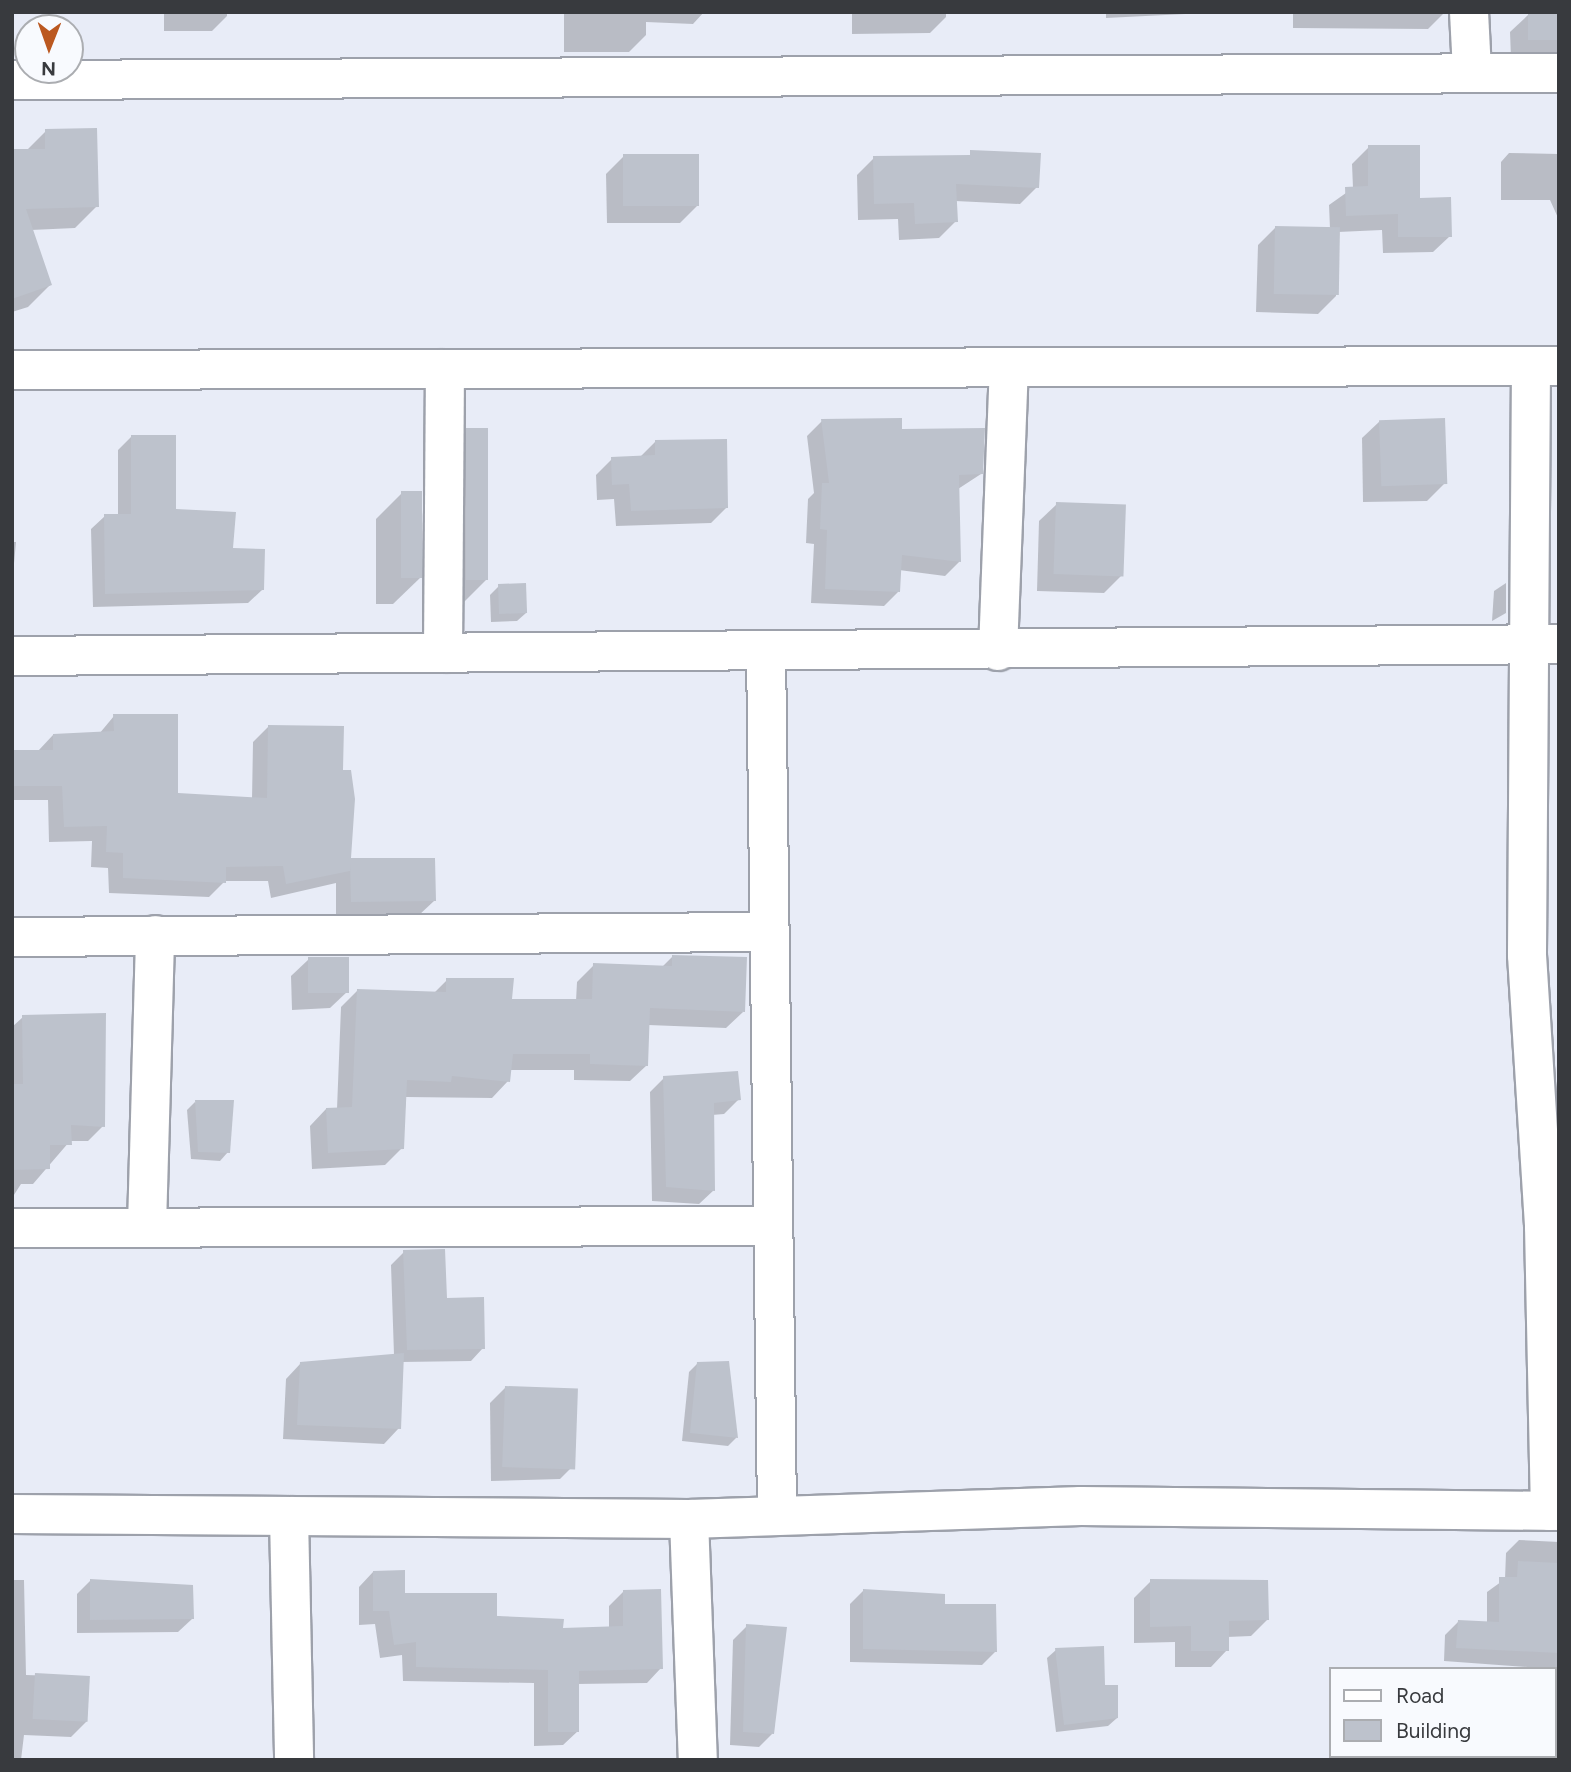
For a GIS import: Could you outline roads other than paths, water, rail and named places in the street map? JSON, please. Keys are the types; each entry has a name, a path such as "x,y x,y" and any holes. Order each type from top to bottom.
{"street":[{"path":"1469,12 1472,72"},
{"path":"12,80 1559,73"},
{"path":"12,370 1545,366 1543,954 1551,1226 1555,1511 1081,1506 777,1512 690,1519 12,1514"},
{"path":"443,653 445,369"},
{"path":"998,651 1009,369"},
{"path":"12,656 765,650 998,651 1545,644"},
{"path":"765,650 769,1226 777,1512"},
{"path":"12,937 767,932"},
{"path":"147,1226 155,935"},
{"path":"12,1228 769,1226"},
{"path":"289,1516 294,1760"},
{"path":"690,1519 698,1760"}]}
